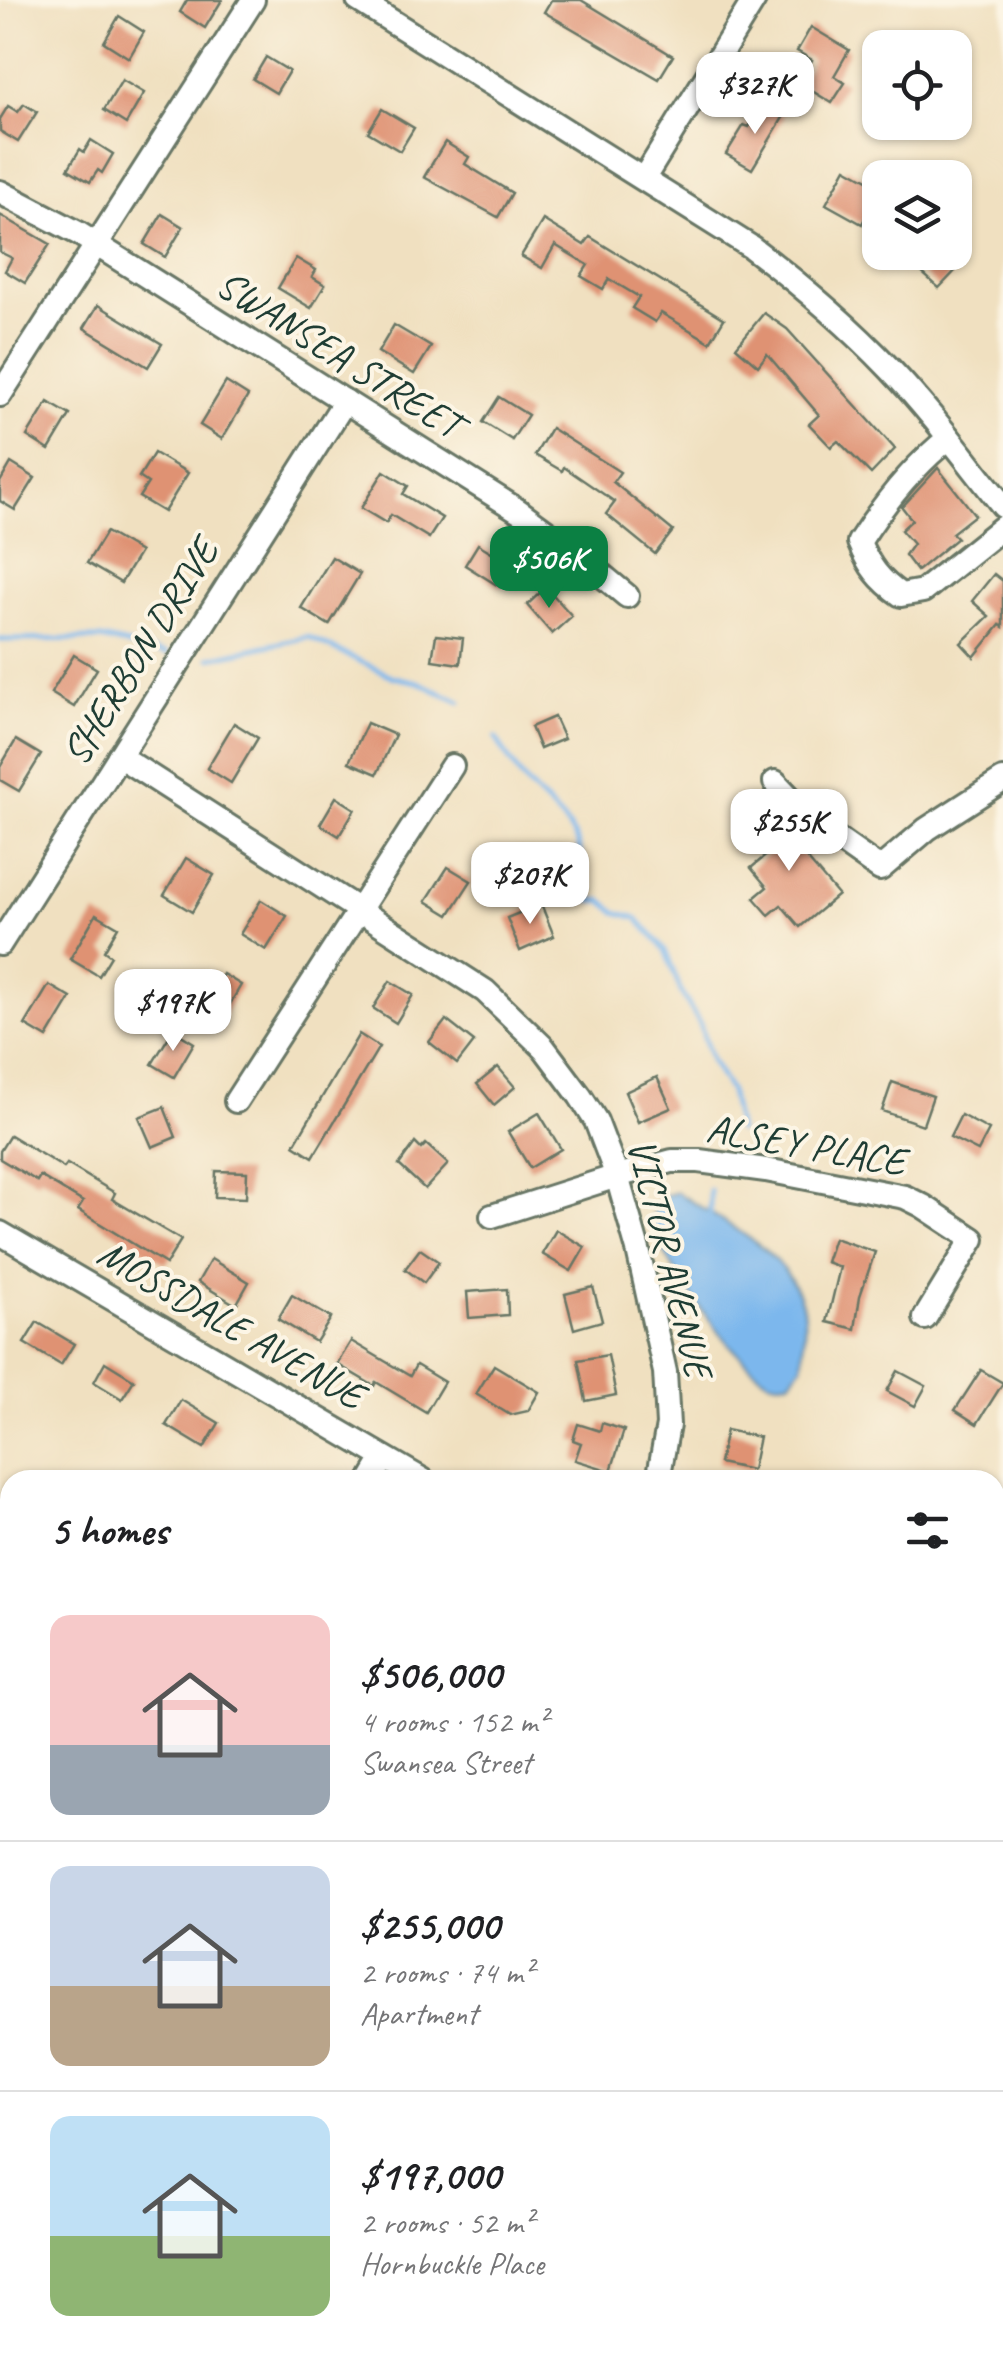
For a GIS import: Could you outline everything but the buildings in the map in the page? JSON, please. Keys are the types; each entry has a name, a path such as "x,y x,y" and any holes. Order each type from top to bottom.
{"street":[{"path":"0,395 253,0"},
{"path":"358,0 751,247 845,324 892,372 1003,506"},
{"path":"644,178 754,0"},
{"name":"SWANSEA STREET","path":"0,192 97,245 545,528 626,596"},
{"name":"SHERBON DRIVE","path":"0,944 345,401"},
{"path":"949,438 899,486 858,542 870,568 884,584 902,595 923,591 1003,528"},
{"name":"VICTOR AVENUE","path":"119,756 484,991 544,1048 596,1121 638,1250 667,1389 668,1425 660,1470"},
{"path":"236,1100 452,766"},
{"path":"774,782 812,822 880,868 927,829 1003,780"},
{"name":"ALSEY PLACE","path":"492,1216 672,1162 699,1161 766,1170 904,1197 984,1242 925,1318"},
{"name":"MOSSDALE AVENUE","path":"0,1233 405,1470"},
{"path":"377,1470 384,1458"}],"water":[{"path":"677,1192 765,1251 792,1282 803,1307 804,1328 802,1365 790,1381 767,1379 734,1350 668,1259 651,1220 660,1197"}],"waterway":[{"path":"210,658 308,637 460,702"},
{"path":"0,640 101,639 167,654"},
{"path":"496,738 522,779 559,816 576,840 581,868 575,883 580,891 589,899 602,900 616,912 637,918 665,950 682,994 700,1024 711,1060 730,1092 738,1131"},
{"path":"710,1190 710,1217"}]}
